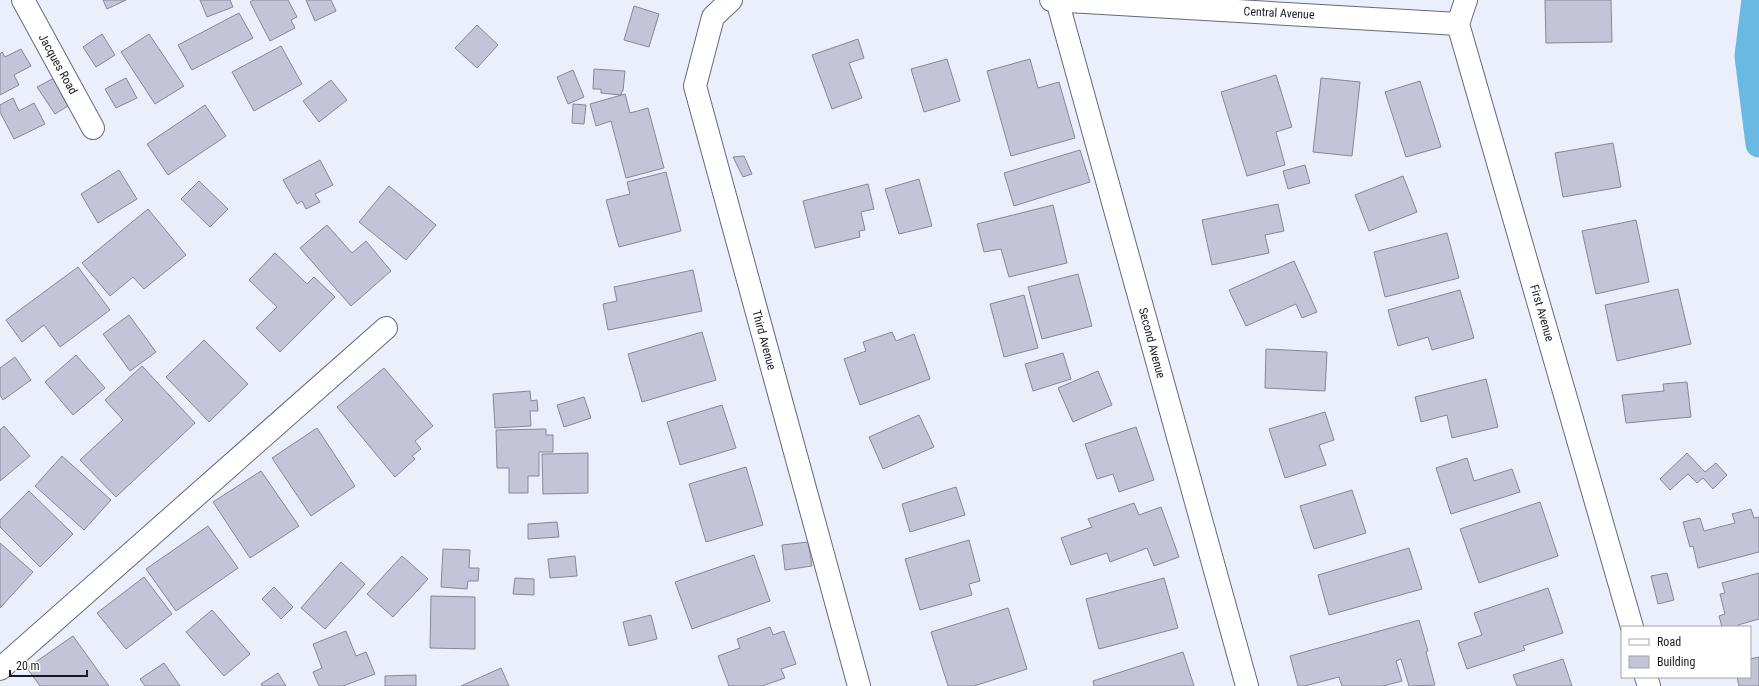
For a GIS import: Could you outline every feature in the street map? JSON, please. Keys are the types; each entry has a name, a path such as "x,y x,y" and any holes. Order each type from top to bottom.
{"street":[{"name":"Jacques Road","path":"23,0 93,128"},
{"name":"Third Avenue","path":"731,0 713,16 695,86 859,686"},
{"name":"Central Avenue","path":"1051,0 1458,24"},
{"name":"Second Avenue","path":"1057,0 1247,686"},
{"path":"1458,24 1466,0"},
{"name":"First Avenue","path":"1458,24 1632,626"},
{"path":"0,669 386,328"}],"building":[{"path":"103,0 126,0 107,9"},
{"path":"200,0 230,0 233,7 207,17"},
{"path":"253,0 288,0 297,17 291,20 295,28 270,41 250,2"},
{"path":"306,0 331,0 336,11 315,21"},
{"path":"1545,0 1611,0 1612,42 1546,43"},
{"path":"634,6 659,14 649,47 624,40"},
{"path":"239,13 253,38 192,70 178,45"},
{"path":"477,25 498,45 477,68 455,48"},
{"path":"102,34 115,55 96,67 83,47"},
{"path":"149,34 184,86 155,104 121,52"},
{"path":"858,39 864,58 849,63 862,98 832,109 812,55"},
{"path":"281,46 302,84 254,111 232,72"},
{"path":"21,49 31,66 14,75 19,85 0,95 0,54 2,52 5,57"},
{"path":"947,59 960,101 924,112 911,69"},
{"path":"1030,59 1038,88 1059,82 1075,138 1011,156 987,71"},
{"path":"594,69 625,71 623,91 621,95 601,93 601,89 593,89"},
{"path":"573,70 584,97 568,104 557,77"},
{"path":"1276,75 1292,127 1276,132 1285,165 1247,176 1221,92"},
{"path":"56,77 63,88 59,90 68,106 55,114 37,87"},
{"path":"126,78 137,98 116,108 105,89"},
{"path":"1321,78 1360,82 1352,156 1313,152"},
{"path":"331,80 347,100 319,122 303,101"},
{"path":"1420,81 1441,147 1406,157 1385,92"},
{"path":"625,94 630,113 648,108 664,168 626,178 611,121 596,126 590,104"},
{"path":"13,98 19,111 34,103 45,124 14,139 0,112 0,105"},
{"path":"573,104 586,105 584,124 572,123"},
{"path":"205,105 226,136 168,175 147,144"},
{"path":"1613,143 1621,187 1563,197 1555,153"},
{"path":"1080,150 1090,182 1014,206 1004,173"},
{"path":"744,156 752,174 743,177 733,157"},
{"path":"320,160 333,185 315,194 320,202 306,209 302,201 297,204 283,180"},
{"path":"1305,165 1310,183 1288,189 1283,171"},
{"path":"119,170 137,199 98,223 81,194"},
{"path":"666,172 681,231 619,247 606,200 630,194 627,182"},
{"path":"1403,176 1417,212 1369,231 1355,195"},
{"path":"919,179 932,226 899,234 885,189"},
{"path":"199,181 228,209 210,227 181,199"},
{"path":"868,184 874,209 861,212 865,230 859,231 860,237 815,248 803,201"},
{"path":"389,186 436,225 406,260 359,222"},
{"path":"1278,204 1284,231 1265,235 1269,253 1212,265 1202,220"},
{"path":"1053,205 1067,263 1009,277 1001,249 984,252 977,224"},
{"path":"148,209 186,255 144,289 133,277 110,296 82,263"},
{"path":"1636,220 1649,282 1596,294 1582,231"},
{"path":"327,225 352,253 366,241 391,271 351,306 300,248"},
{"path":"1447,233 1459,278 1385,297 1374,252"},
{"path":"275,253 307,284 314,277 335,297 280,352 256,328 277,307 249,280"},
{"path":"1294,261 1317,312 1302,318 1296,304 1246,326 1229,290"},
{"path":"78,267 110,310 60,347 44,325 22,342 6,320"},
{"path":"693,270 702,311 608,330 603,304 617,301 614,287"},
{"path":"1078,274 1092,326 1042,339 1028,287"},
{"path":"1678,289 1691,344 1617,361 1605,305"},
{"path":"1460,290 1474,338 1432,350 1428,337 1398,346 1388,310"},
{"path":"1024,295 1038,348 1004,357 990,304"},
{"path":"129,315 156,352 130,371 103,334"},
{"path":"702,332 716,380 642,402 628,354"},
{"path":"892,332 896,341 914,334 930,379 860,405 844,359 866,351 863,342"},
{"path":"204,340 248,384 209,422 166,377"},
{"path":"1266,349 1327,352 1325,391 1265,388"},
{"path":"1063,353 1071,379 1033,391 1025,364"},
{"path":"76,355 105,388 73,415 45,382"},
{"path":"15,357 31,380 3,400 0,395 0,368"},
{"path":"142,366 195,423 116,497 80,460 123,420 105,400"},
{"path":"384,368 433,426 415,441 421,449 412,456 415,459 395,477 337,407"},
{"path":"1098,371 1112,405 1073,422 1058,388"},
{"path":"1486,379 1498,427 1452,438 1447,415 1421,422 1415,397"},
{"path":"1687,382 1691,417 1626,423 1622,395 1664,391 1663,384"},
{"path":"530,391 531,401 537,400 538,411 530,411 531,426 495,428 493,394"},
{"path":"584,397 591,418 564,427 557,405"},
{"path":"722,405 736,448 680,465 667,422"},
{"path":"1325,412 1334,440 1319,445 1326,465 1285,478 1269,429"},
{"path":"919,415 934,447 883,469 869,437"},
{"path":"4,426 30,456 0,481 0,430"},
{"path":"1136,427 1154,480 1119,492 1113,474 1097,479 1085,444"},
{"path":"317,428 355,486 311,516 272,458"},
{"path":"546,429 546,435 553,435 553,452 539,452 539,476 528,476 528,493 509,493 509,468 497,468 496,430"},
{"path":"588,453 588,493 543,494 542,454"},
{"path":"1687,453 1705,472 1716,463 1727,475 1713,489 1703,478 1697,483 1688,474 1670,490 1660,479"},
{"path":"62,456 111,500 84,530 35,486"},
{"path":"1467,458 1474,481 1512,469 1520,492 1451,514 1436,468"},
{"path":"746,467 763,525 706,542 689,484"},
{"path":"261,471 299,526 250,558 213,502"},
{"path":"956,487 965,515 910,532 902,504"},
{"path":"1352,490 1366,533 1314,549 1300,506"},
{"path":"29,491 73,534 40,567 0,527 0,520"},
{"path":"1540,502 1558,556 1479,583 1460,529"},
{"path":"1134,503 1139,515 1161,507 1179,557 1154,566 1147,548 1110,562 1107,553 1071,565 1061,538 1092,527 1088,519"},
{"path":"1751,509 1754,518 1759,517 1759,552 1698,568 1693,546 1690,547 1683,522 1700,518 1704,531 1735,523 1732,514"},
{"path":"557,522 559,537 528,539 528,524"},
{"path":"208,526 238,568 176,611 146,569"},
{"path":"969,540 980,581 969,584 972,595 920,610 905,559"},
{"path":"808,542 812,566 785,570 782,545"},
{"path":"0,543 33,572 0,608"},
{"path":"1409,548 1422,589 1329,615 1318,575"},
{"path":"443,549 470,550 469,568 479,568 478,581 468,581 467,589 441,587"},
{"path":"754,555 770,601 692,629 675,582"},
{"path":"402,556 428,579 393,617 367,594"},
{"path":"575,556 577,576 550,578 548,559"},
{"path":"341,562 365,584 325,629 301,608"},
{"path":"1667,573 1674,600 1658,604 1651,576"},
{"path":"1759,573 1759,619 1738,626 1722,626 1719,616 1725,614 1720,594 1725,593 1722,583"},
{"path":"144,577 172,614 126,649 97,613"},
{"path":"515,578 534,579 534,595 513,594"},
{"path":"1164,578 1178,628 1099,649 1086,599"},
{"path":"274,587 293,607 281,619 262,599"},
{"path":"1548,588 1563,633 1523,646 1525,650 1467,669 1458,643 1482,635 1474,613"},
{"path":"431,596 475,597 475,649 430,648"},
{"path":"1008,608 1027,669 974,686 948,686 931,632"},
{"path":"212,610 250,654 224,676 186,632"},
{"path":"651,615 657,639 629,646 623,622"},
{"path":"1419,620 1428,651 1426,652 1435,685 1409,686 1401,659 1396,661 1402,681 1383,686 1342,686 1339,677 1305,686 1298,686 1290,656"},
{"path":"770,627 773,635 784,631 796,664 781,669 785,678 762,686 729,686 718,656 740,648 737,639"},
{"path":"346,631 356,656 366,652 375,674 343,686 319,686 313,672 322,668 313,644"},
{"path":"73,636 109,686 40,686 27,668"},
{"path":"1183,652 1194,686 1094,686 1093,681"},
{"path":"1759,657 1759,686 1739,686 1737,678 1751,678 1751,659"},
{"path":"1563,659 1572,686 1517,686 1513,675"},
{"path":"164,663 180,686 145,686 140,679"},
{"path":"501,668 509,686 461,686"},
{"path":"278,673 286,686 262,686 261,684"},
{"path":"416,675 416,686 385,686 385,676"}],"waterway":[{"path":"1755,0 1748,56 1759,144"}]}
